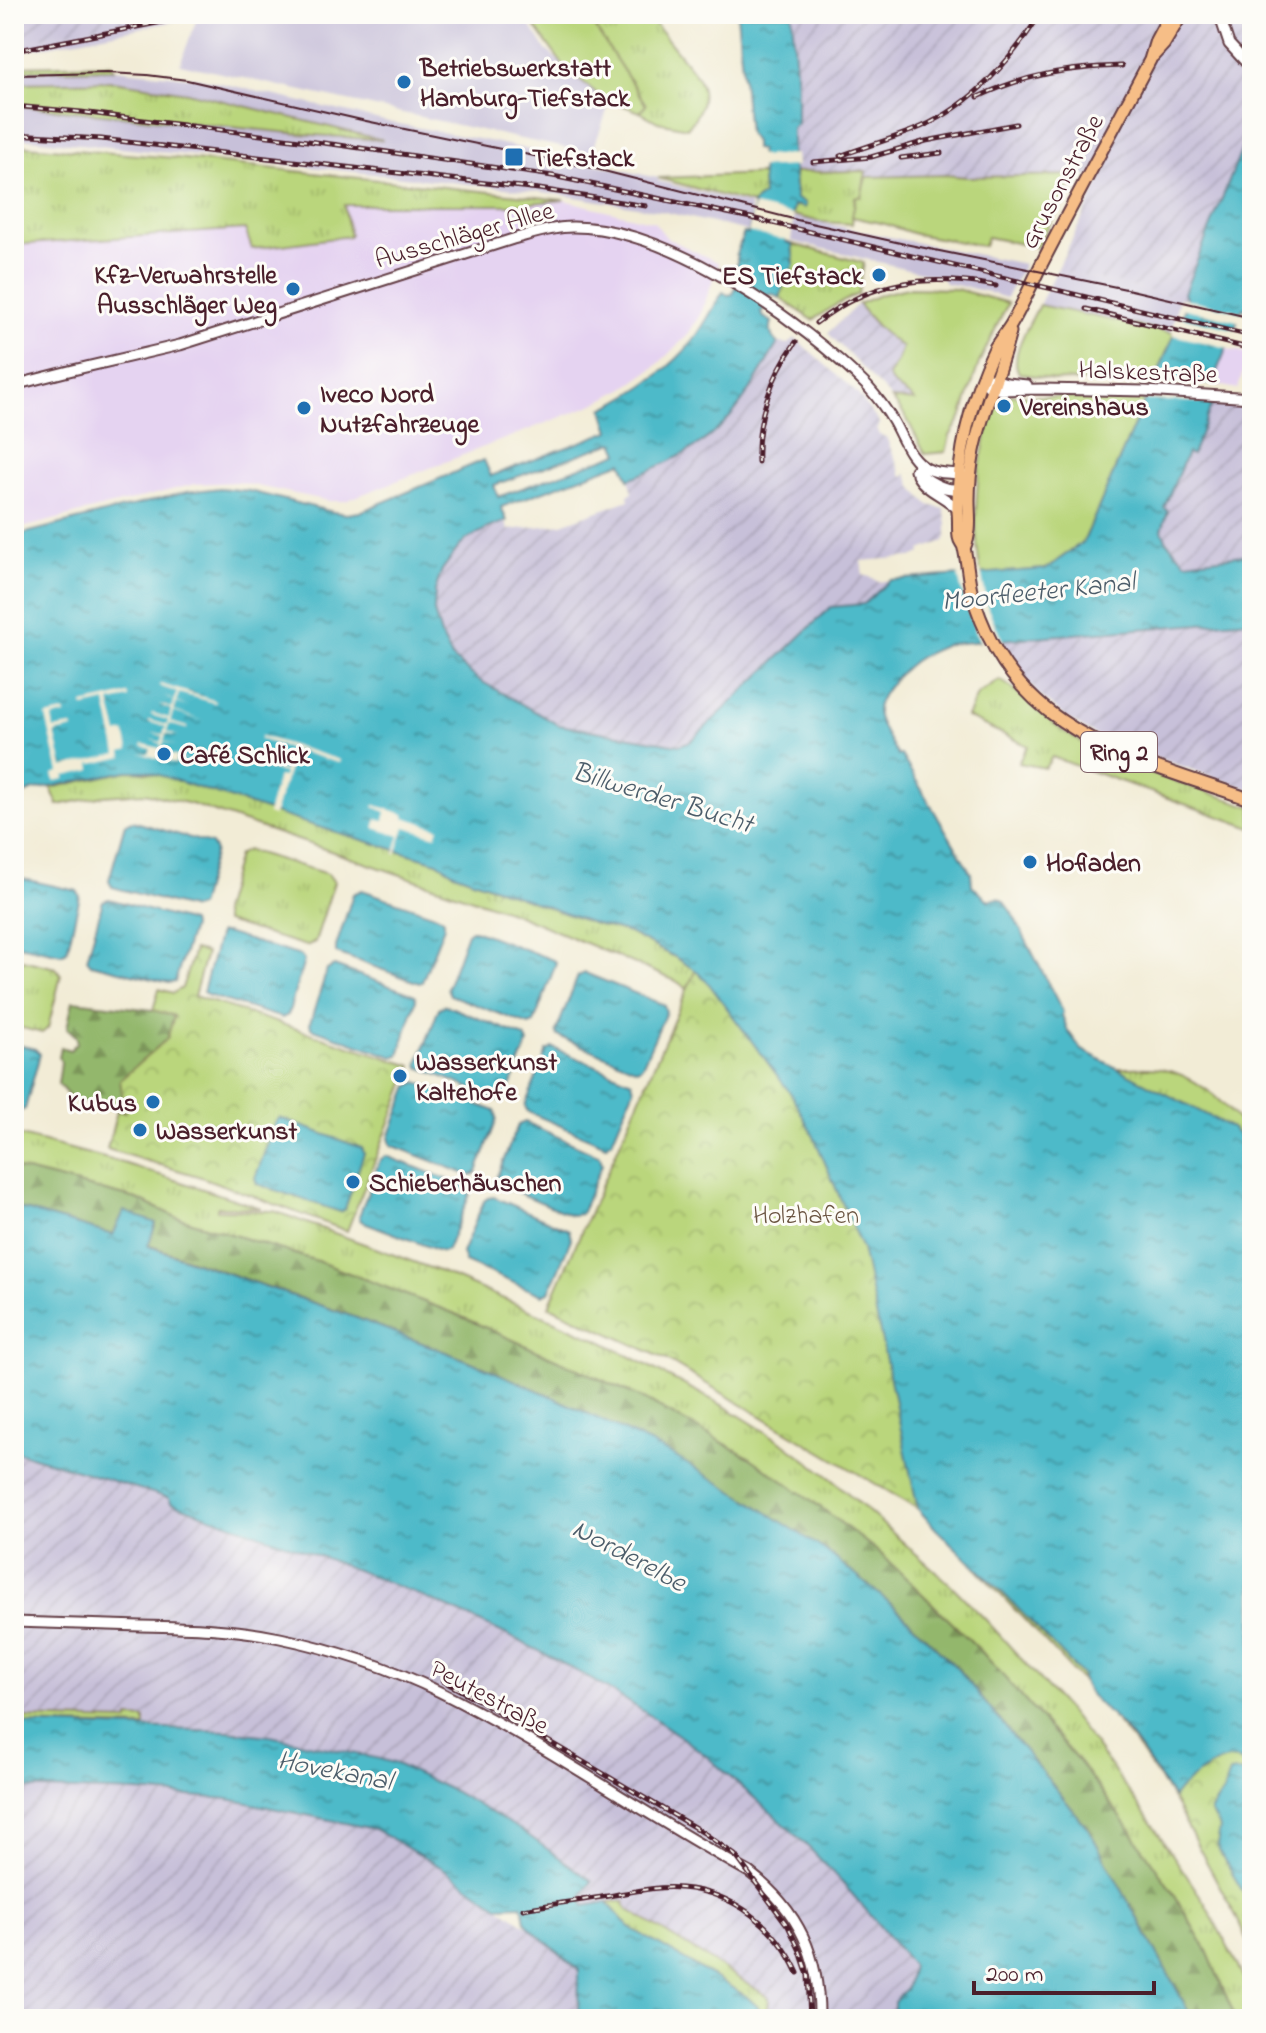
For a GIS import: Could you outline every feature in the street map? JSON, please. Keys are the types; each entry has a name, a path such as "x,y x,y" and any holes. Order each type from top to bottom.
{"main road":[{"name":"Grusonstraße","path":"958,490 967,427 996,346 1012,324 1150,60 1156,40 1170,14"},
{"name":"Grusonstraße","path":"1150,60 1182,14"},
{"name":"Grusonstraße","path":"970,482 974,451 1012,324"},
{"name":"Ring 2","path":"965,555 970,536 970,482"},
{"name":"Ring 2","path":"958,490 959,538 980,618 999,657 1033,698 1090,739 1130,757 1252,800"}],"street":[{"path":"1219,14 1229,44 1252,69"},
{"name":"Ausschläger Allee","path":"14,385 180,345 487,247 558,228 574,227 641,240 707,268 767,304 803,330 869,388 889,415 915,470"},
{"path":"982,379 994,384"},
{"name":"Halskestraße","path":"994,384 1001,390 1145,391 1252,398"},
{"name":"Ausschläger Allee","path":"907,450 931,471 960,474 970,482"},
{"path":"915,470 950,490 958,490 970,482"},
{"path":"915,470 925,486 958,510"},
{"name":"Peutestraße","path":"14,1622 192,1627 255,1634 325,1650 439,1691 513,1732 760,1881 783,1904 806,1942 816,1974 819,2019"}],"shaded area":[{"path":"14,14 158,14 14,43"},
{"path":"158,14 212,14 14,55 14,43"},
{"path":"237,14 523,14 546,50 601,97 603,105 608,108 592,153 180,64 196,21"},
{"path":"792,14 1252,14 1252,124 1184,293 1188,300 1057,270 1102,178 1076,175 866,177 865,171 794,172 792,128 797,124 797,87"},
{"path":"114,69 199,78 389,122 658,178 658,181 750,205 750,216 755,217 752,232 656,210 543,192 14,139 14,106 376,140 187,92 113,81 14,83 14,71"},
{"path":"564,200 654,222 667,238 719,263 701,313 687,336 655,367 625,388 592,405 345,501 330,501 238,482 195,484 14,530 14,392 28,388 14,352 14,245 245,229 252,249 350,235 343,205 511,205"},
{"path":"794,217 1024,264 1006,298 945,283 941,277 791,241"},
{"path":"1057,270 1179,298 1171,332 1039,305"},
{"path":"858,304 888,338 902,347 897,361 900,391 916,402 892,399 828,333"},
{"path":"795,338 857,393 879,423 879,435 886,437 902,476 907,474 913,488 929,505 944,509 947,536 944,541 912,557 861,561 863,575 878,582 890,580 864,604 831,607 691,741 678,745 559,725 479,680 453,658 434,612 435,591 442,570 459,547 478,532 506,522 508,530 562,524 629,500 628,495 633,492 629,479 681,456 715,433 744,398 778,343 789,344"},
{"path":"1227,349 1248,353 1238,389 1212,384"},
{"path":"1231,400 1252,401 1252,554 1186,562 1161,530 1168,511 1164,509 1187,453 1192,454 1212,404 1224,404"},
{"path":"1252,620 1252,790 1102,739 1067,718 1038,694 1013,665 1002,639"},
{"path":"14,1451 169,1498 171,1504 315,1553 453,1609 544,1652 667,1727 728,1773 817,1856 912,1967 906,1990 894,2002 894,2019 767,2019 768,1997 629,1910 624,1901 584,1906 582,1896 592,1881 521,1830 453,1791 396,1764 270,1736 145,1727 145,1720 18,1718 18,1712 14,1712"},
{"path":"14,1788 228,1799 374,1829 444,1869 530,1928 579,1970 578,2019 14,2019"}],"green space":[{"path":"528,14 586,14 646,105 640,112 601,97 563,65"},
{"path":"586,14 647,14 700,83 701,104 687,128 658,122 640,112 646,105"},
{"path":"111,64 114,69 14,71 14,66"},
{"path":"113,81 187,92 383,140 14,105 14,83"},
{"path":"14,145 175,158 564,200 511,205 344,205 350,236 252,249 245,229 14,245"},
{"path":"866,171 861,198 855,197 852,224 821,222 792,215 796,199 794,172"},
{"path":"762,174 763,195 752,204 658,178"},
{"path":"1076,175 1037,247 987,237 984,246 915,234 852,217 856,197 861,197 866,177"},
{"path":"792,244 864,263 858,294 813,320 780,298 785,278 794,265"},
{"path":"907,288 956,289 1008,303 979,363 946,452 925,454 906,417 892,399 915,401 893,384 888,376 902,347 878,327 858,304"},
{"path":"1039,305 1174,333 1154,384 1054,380 1019,373 1016,366 1018,349"},
{"path":"1009,395 1145,400 1084,541 1046,569 981,574 976,523 979,472 994,408 1001,398"},
{"path":"1000,680 1059,728 1089,746 1158,775 1252,807 1252,828 1052,757 1045,768 1018,763 1028,746 967,717 977,695"},
{"path":"127,771 180,780 437,862 454,873 592,923 629,933 675,957 709,984 698,1001 676,981 511,912 191,804 145,793 104,796 58,805 51,788"},
{"path":"247,850 328,874 334,882 315,942 306,946 225,922 222,912 238,855"},
{"path":"194,950 206,953 194,996 412,1066 347,1231 201,1177 107,1149 117,1111 125,1112 120,1080 167,1039 174,1016 153,1010 159,989 173,993 182,988"},
{"name":"Holzhafen","path":"702,955 1252,1370 1252,1952 1237,1918 1168,1791 1132,1740 1079,1678 923,1512 663,1358 549,1306"},
{"path":"14,958 56,968 61,975 48,1028 42,1033 14,1026"},
{"path":"73,1001 174,1015 167,1039 121,1080 125,1112 71,1099 58,1084 61,1047 70,1050 77,1043 77,1037 67,1028"},
{"path":"1115,1068 1175,1072 1200,1085 1252,1135 1252,1148 1230,1127"},
{"path":"14,1134 123,1163 261,1208 217,1207 217,1210 274,1211 441,1272 603,1342 726,1407 785,1444 832,1479 950,1584 1069,1712 1154,1827 1205,1903 1252,1994 1252,2019 1236,2019 1207,1951 1172,1891 1078,1761 981,1651 881,1554 811,1500 749,1457 640,1397 453,1313 317,1261 176,1217 137,1199 14,1168"},
{"path":"14,1168 137,1199 176,1217 317,1261 453,1313 640,1397 749,1457 811,1500 881,1554 981,1651 1078,1761 1172,1891 1207,1951 1236,2019 1193,2019 1088,1828 956,1667 896,1608 825,1550 549,1395 354,1317 148,1245 156,1223 124,1212 113,1235 14,1207"},
{"path":"14,1712 18,1712 19,1718 145,1719 145,1727 14,1724"},
{"path":"626,1901 624,1904 629,1910 769,1997 767,2019 761,2019 758,2007 746,1996 629,1927 607,1902"}],"water":[{"path":"737,14 792,14 797,124 792,128 792,153 796,199 805,203 805,208 794,205 786,242 792,244 794,265 785,278 780,298 768,295 770,299 761,311 762,316 772,322 771,334 778,343 756,381 730,417 708,438 657,467 629,479 622,462 501,507 507,521 466,540 442,570 435,591 434,612 453,659 479,680 559,725 679,745 691,741 831,607 864,604 890,580 1046,569 1084,541 1188,301 1184,293 1252,124 1252,304 1249,311 1243,308 1212,383 1212,404 1192,455 1187,453 1164,508 1168,511 1162,530 1167,542 1186,562 1252,554 1252,620 948,644 920,657 893,680 877,710 882,727 898,756 901,755 971,873 972,885 989,901 997,898 1003,901 1012,913 1063,1012 1068,1031 1082,1050 1230,1127 1252,1148 1252,1907 1219,1851 1220,1828 1210,1812 1223,1792 1230,1773 1245,1772 1247,1767 1233,1759 1216,1763 1190,1780 1173,1798 1127,1732 1088,1691 1081,1674 918,1509 862,1249 814,1137 791,1094 709,984 695,970 629,933 592,923 454,873 437,862 147,771 127,771 31,791 14,799 14,536 187,492 220,488 249,491 333,512 360,512 484,460 491,476 610,431 603,409 640,388 674,362 693,341 723,292 733,294 740,277 736,254 744,233 748,234 752,204 763,195 760,150 754,149 754,142 748,133","holes":["614,442 619,453 498,497 494,485"]},
{"path":"132,821 211,844 215,851 199,907 193,909 112,887 109,880 125,824"},
{"path":"14,877 77,891 80,896 67,951 61,954 14,944"},
{"path":"362,890 444,920 422,982 336,953 353,894"},
{"path":"109,899 191,922 175,982 91,964 87,959 103,901"},
{"path":"471,930 556,963 534,1023 529,1025 450,995 447,988 467,933"},
{"path":"219,933 301,956 304,961 288,1015 282,1018 203,992"},
{"path":"334,966 415,995 399,1055 394,1057 311,1028 327,970"},
{"path":"585,973 664,1005 666,1012 642,1066 637,1069 558,1036 556,1032 578,976"},
{"path":"445,1005 525,1037 528,1043 505,1099 501,1101 419,1067 439,1008"},
{"path":"14,1044 35,1049 40,1054 25,1109 19,1112 14,1110"},
{"path":"553,1048 632,1081 634,1089 612,1141 606,1145 528,1112 525,1106 547,1051"},
{"path":"417,1082 495,1111 497,1119 477,1172 471,1176 391,1145 389,1137 409,1086"},
{"path":"280,1118 362,1148 364,1153 345,1209 340,1212 257,1184 255,1178 276,1121"},
{"path":"525,1122 600,1156 602,1164 581,1214 571,1215 498,1184 496,1179 518,1125"},
{"path":"386,1156 467,1187 470,1194 447,1250 442,1252 361,1221 359,1216 380,1160"},
{"path":"494,1197 569,1230 571,1239 549,1292 542,1295 465,1262 462,1253 484,1201"},
{"name":"Norderelbe","path":"14,1207 113,1235 124,1211 156,1223 148,1246 354,1317 549,1395 662,1449 825,1550 896,1608 956,1667 1088,1828 1193,2019 894,2019 894,2002 906,1990 912,1966 889,1938 842,1883 788,1828 701,1752 636,1707 574,1669 509,1636 376,1578 171,1503 169,1498 14,1451"},
{"name":"Hovekanal","path":"14,1724 228,1731 270,1736 396,1764 453,1791 521,1830 592,1881 582,1896 584,1906 607,1902 629,1927 746,1996 758,2007 761,2019 578,2019 579,1970 530,1928 525,1921 522,1905 498,1906 444,1869 374,1829 228,1799 14,1788"}],"pier":[{"path":"796,154 797,166 757,168 756,156"},
{"path":"754,206 793,215 788,241 748,232"},
{"path":"1183,298 1245,313 1241,322 1181,308"},
{"path":"1177,316 1239,330 1232,349 1172,335"},
{"path":"1151,381 1215,384 1216,403 1144,400"},
{"path":"981,570 988,609 1004,643 981,646 964,600 957,572"},
{"path":"160,684 216,701 179,693 176,702 189,707 176,703 174,711 207,722 173,712 170,722 187,729 169,724 167,732 178,736 166,734 164,741 177,746 164,742 161,751 195,763 177,758 175,764 140,753 149,754 151,749 143,744 160,748 161,744 150,739 161,742 163,736 152,733 163,734 166,727 149,720 167,725 168,720 151,715 169,718 171,710 158,704 172,708 174,701 161,696 174,700 177,692"},
{"path":"128,694 129,698 110,702 118,734 125,732 129,750 122,752 123,757 91,762 92,770 55,781 53,774 59,772 46,716 64,712 65,715 52,718 54,729 72,726 73,729 55,733 63,767 117,754 106,702 84,707 83,704"},
{"path":"261,736 340,760 339,763 292,749 295,751 273,816 267,814 278,776 283,777 284,773 262,768 263,765 284,771 291,749 260,739"},
{"path":"375,805 439,828 436,836 405,827 394,853 400,836 374,828 377,819 384,820 386,812"}],"tram line":[{"path":"14,75 107,73 187,80 592,168 797,220 1252,318"}],"railway":[{"path":"14,51 203,14"},
{"path":"840,156 921,127 957,107 989,80 1017,48 1040,14"},
{"path":"978,97 1048,74 1122,66"},
{"path":"14,106 339,145 553,176 751,218 1252,336"},
{"path":"813,162 871,157 926,141 1016,124"},
{"path":"14,134 101,139 539,189 646,206"},
{"path":"901,158 941,153"},
{"path":"816,323 858,297 902,284 947,281 996,286"},
{"path":"1086,309 1252,349"},
{"path":"758,462 760,430 767,399 779,369 796,342"},
{"path":"443,1681 704,1833 735,1855 788,1926 800,1951 808,1975 810,2019"},
{"path":"523,1909 655,1888 700,1891 718,1896 751,1914 778,1940 798,1973"}],"place":[{"name":"Betriebswerkstatt Hamburg-Tiefstack","path":"404,82"},
{"name":"Tiefstack","path":"514,157"},
{"name":"ES Tiefstack","path":"879,275"},
{"name":"Kfz-Verwahrstelle Ausschläger Weg","path":"293,289"},
{"name":"Vereinshaus","path":"1004,406"},
{"name":"Iveco Nord Nutzfahrzeuge","path":"304,408"},
{"name":"Café Schlick","path":"164,754"},
{"name":"Hofladen","path":"1030,862"},
{"name":"Wasserkunst Kaltehofe","path":"400,1076"},
{"name":"Kubus","path":"153,1102"},
{"name":"Wasserkunst","path":"140,1130"},
{"name":"Schieberhäuschen","path":"353,1182"}],"water label":[{"name":"Moorfleeter Kanal","path":"1038,590"},
{"name":"Billwerder Bucht","path":"663,796"}]}
